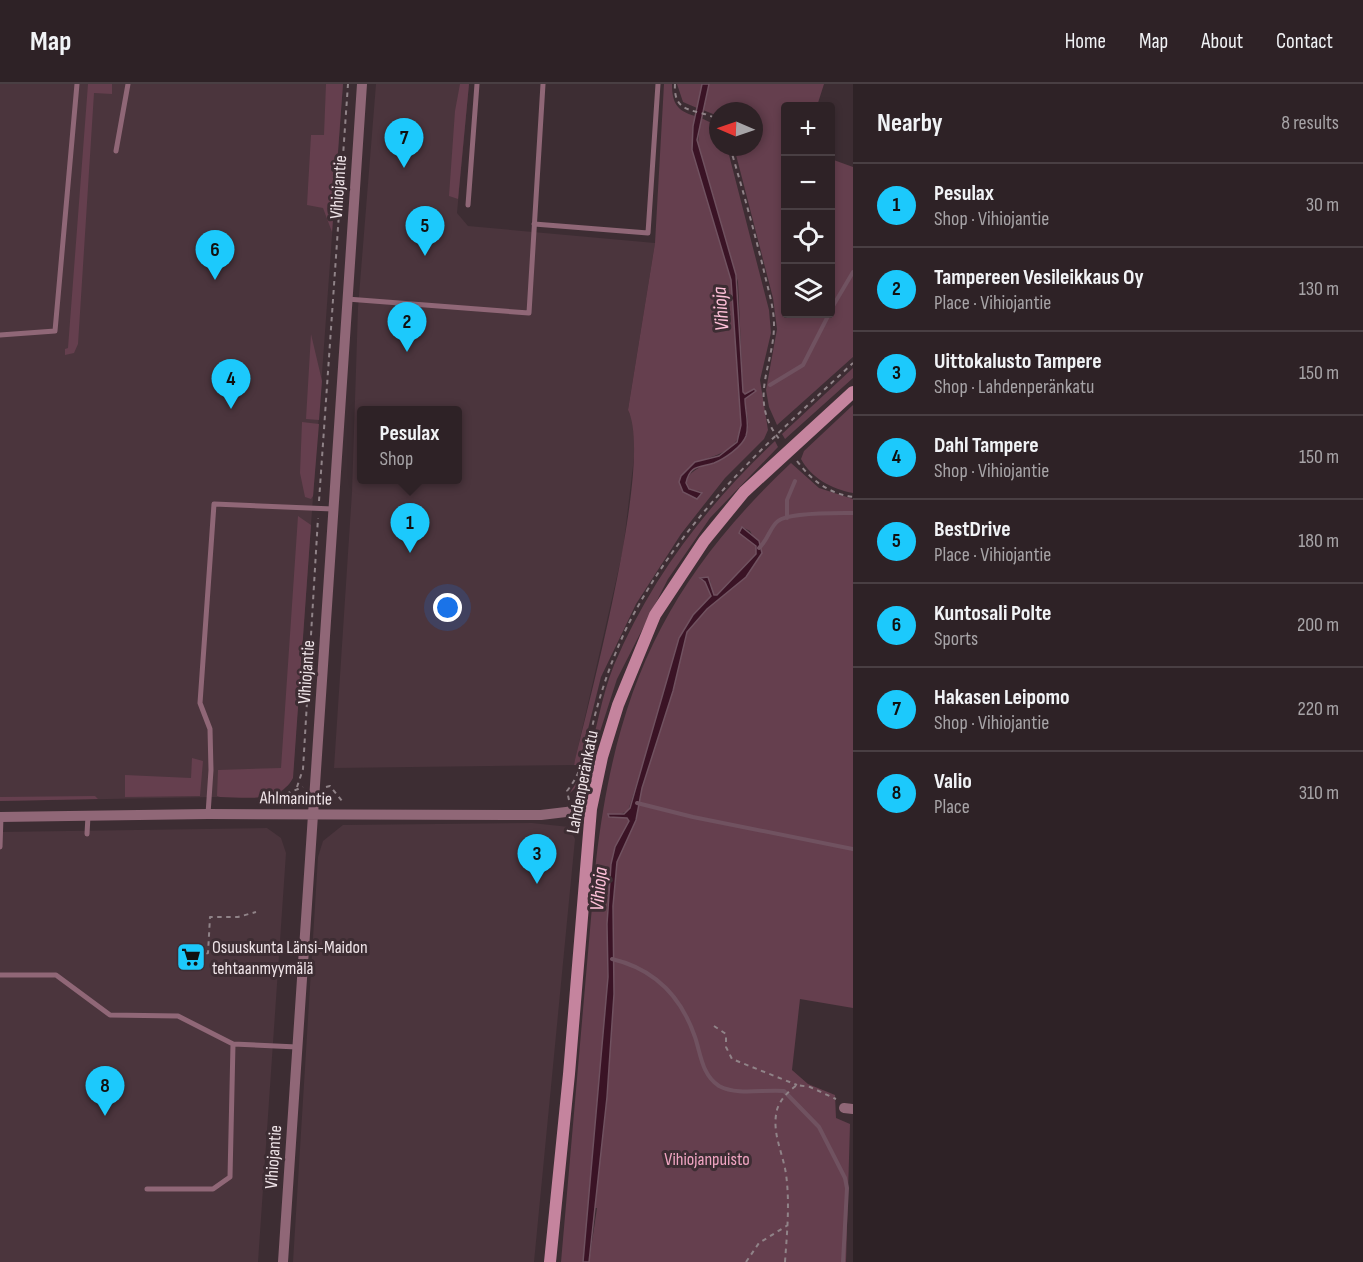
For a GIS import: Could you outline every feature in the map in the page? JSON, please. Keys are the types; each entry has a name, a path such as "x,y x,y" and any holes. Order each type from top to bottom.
{"main road":[{"name":"Lahdenperänkatu","path":"550,1262 569,1074 591,809 602,757 618,705 655,615 704,541 744,492 853,392"}],"street":[{"name":"Vihiojantie","path":"283,1262 362,84"},
{"name":"Ahlmanintie","path":"1,817 208,814 541,815 591,809"}],"lane":[{"path":"0,335 55,331 77,84"},
{"path":"116,151 128,84"},
{"path":"468,206 477,84"},
{"path":"347,299 529,313 543,84"},
{"path":"534,224 648,233 658,84"},
{"path":"208,814 211,770 210,729 200,703 214,504 333,509"},
{"path":"87,834 88,816"},
{"path":"0,847 1,817"},
{"path":"0,975 56,975 110,1015 178,1016 233,1044 297,1047"},
{"path":"147,1189 213,1189 230,1177 233,1044"}],"path":[{"path":"297,787 303,769 348,84"},
{"path":"675,84 676,99 687,110 709,116"},
{"path":"733,156 753,224 774,319 773,339 763,379 766,410 776,435 811,478 823,488 853,497"},
{"path":"198,957 208,953 210,917 238,917 256,912"},
{"path":"714,1026 726,1034 726,1047 732,1059 752,1069 777,1075 796,1086 806,1086 833,1096 848,1108"},
{"path":"785,1262 788,1225 785,1172 775,1126 777,1110 782,1099 796,1086"},
{"path":"746,1262 766,1236 788,1225"}],"shaded area":[{"path":"0,84 343,84 293,773 290,783 279,794 0,801"},
{"path":"376,84 469,84 457,213 468,226 655,243 628,410 634,424 635,449 623,550 574,765 334,768 352,492 358,308"},
{"path":"702,84 709,84 697,140 736,275 743,392 745,394 754,389 756,391 745,399 747,431 741,444 723,459 696,468 690,473 686,483 689,489 702,493 697,499 683,492 679,482 681,476 695,462 719,456 737,442 741,425 731,280 692,150 693,126"},
{"path":"742,527 759,541 762,553 746,577 707,609 687,632 673,691 642,788 636,820 617,862 613,906 614,994 607,1097 589,1262 583,1262 608,977 607,924 611,864 615,847 629,821 627,818 609,817 608,814 624,814 630,808 679,638 693,615 711,596 705,582 700,578 708,577 714,595 717,595 756,554 756,546 739,533"},
{"path":"532,823 569,827 575,839 534,1262 293,1262 318,857 323,841 343,825"},
{"path":"267,828 281,838 286,853 258,1262 0,1262 0,832"}],"green space":[{"path":"88,84 112,84 112,94 94,93 78,344 74,353 65,355 65,349 68,348"},
{"path":"326,84 343,84 332,232 323,208 307,205 311,135 324,135"},
{"path":"460,84 469,84 458,199 449,196 455,111"},
{"path":"664,84 672,84 673,96 677,105 684,112 695,116 692,150 731,280 741,425 738,438 732,446 685,472 679,482 683,492 698,498 702,494 700,491 689,490 688,478 694,471 735,449 743,439 748,427 745,399 754,389 745,394 743,392 738,282 698,143 701,118 709,122 709,156 729,156 769,310 771,333 760,380 768,430 764,439 725,478 681,534 636,604 601,677 579,765 574,765 605,638 626,528 633,478 634,437 628,410 655,243"},
{"path":"677,84 702,84 697,108 683,102"},
{"path":"709,84 824,84 818,102 781,102 781,318 835,318 835,160 853,167 853,357 777,425 769,407 766,390 777,329 773,298 736,156 763,156 763,102 709,102 709,112 703,110"},
{"path":"311,334 322,381 319,420 306,419"},
{"path":"853,368 853,378 785,439 782,434"},
{"path":"853,405 853,493 823,482 810,472 801,459 804,451"},
{"path":"302,422 319,424 311,499 305,497 300,473"},
{"path":"775,441 778,447 710,518 668,579 617,679 585,778 570,793 586,766 614,665 645,602 682,545 703,518"},
{"name":"Vihiojanpuisto","path":"791,463 819,488 853,499 853,1008 800,999 792,1070 808,1084 835,1095 836,1118 850,1124 846,1262 589,1262 597,1208 594,1208 607,1097 614,994 613,906 617,862 636,820 642,788 673,691 687,632 707,609 746,577 762,553 750,531 742,527 756,546 756,554 717,595 713,595 710,580 700,579 705,582 711,596 693,615 679,638 663,699 628,811 610,818 627,818 629,821 613,854 607,912 608,977 583,1262 561,1262 596,861 605,800 617,743 633,691 654,642 679,596 710,551 747,507"},
{"path":"298,516 311,525 293,778 279,792 270,795 250,798 220,797 217,796 218,770 281,768"},
{"path":"192,758 203,761 200,796 125,797 125,775 191,778"},
{"path":"95,796 98,799 0,801 0,797"}],"waterway":[{"path":"835,303 853,272"},
{"path":"770,385 803,365 827,318"},
{"path":"787,518 787,500 795,481"},
{"path":"759,548 775,524 784,518 814,514 853,513"},
{"path":"637,803 693,817 853,849"},
{"path":"612,959 653,977 674,997 689,1022 709,1076 719,1086 734,1091 784,1091 819,1127 845,1178 847,1188 843,1262"}],"place":[{"name":"Hakasen Leipomo","path":"404,168"},
{"name":"BestDrive","path":"425,256"},
{"name":"Kuntosali Polte","path":"215,280"},
{"name":"Tampereen Vesileikkaus Oy","path":"407,352"},
{"name":"Dahl Tampere","path":"231,409"},
{"name":"Pesulax","path":"410,553"},
{"name":"Uittokalusto Tampere","path":"537,884"},
{"name":"Osuuskunta Länsi-Maidon tehtaanmyymälä","path":"191,957"},
{"name":"Valio","path":"105,1116"}],"water label":[{"name":"Vihioja","path":"720,309"},
{"name":"Vihioja","path":"598,889"}]}
